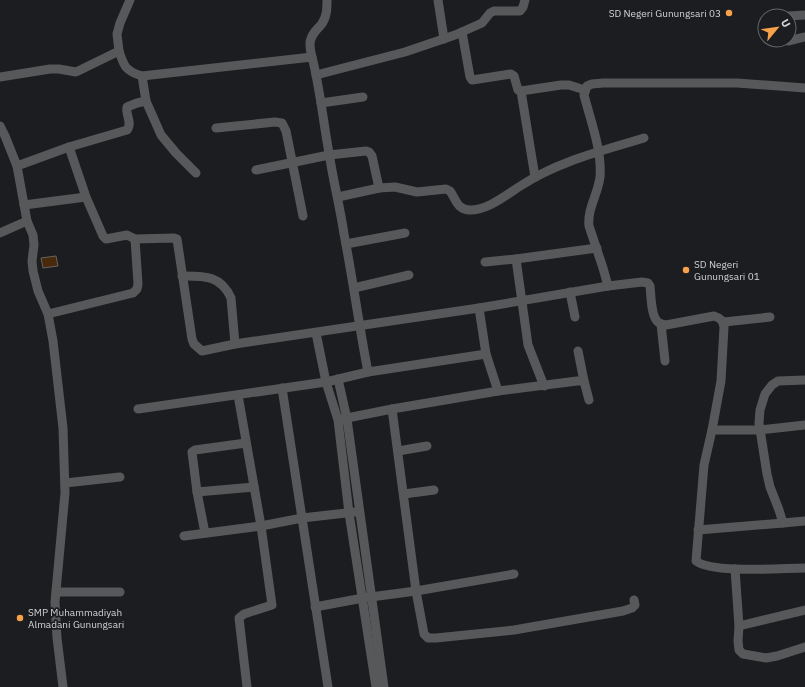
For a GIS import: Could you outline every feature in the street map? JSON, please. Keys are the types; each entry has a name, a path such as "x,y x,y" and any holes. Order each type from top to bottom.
{"street":[{"path":"130,0 117,34 119,51 122,61 128,71 142,76 312,57"},
{"path":"327,0 325,18 316,30 310,44 368,372"},
{"path":"438,0 444,38"},
{"path":"316,75 405,52 462,32 482,23 490,13 494,11 520,12 524,7 525,0"},
{"path":"462,32 470,77 472,80 511,74 514,76 518,90 521,91 535,177"},
{"path":"0,77 59,68 76,72 119,51"},
{"path":"142,76 146,101 161,135 196,173"},
{"path":"608,286 589,226 590,213 595,200 600,178 599,152 584,95 587,86 603,83 736,83 805,88"},
{"path":"521,91 561,85 569,85 585,90"},
{"path":"321,103 363,97"},
{"path":"17,166 69,147 127,130 130,124 126,109 127,107 146,101"},
{"path":"216,128 275,122 282,123 286,131 303,216"},
{"path":"0,126 17,166 27,221 33,236 33,271 38,290 48,314 53,341 63,428 65,483 55,602 57,638 63,687"},
{"path":"338,197 379,188 395,187 417,192 446,189 450,190 457,205 463,209 474,210 498,202 522,184 552,167 644,138"},
{"path":"69,147 86,197 103,236 106,239 126,235 135,239 176,239 194,344 202,351 235,344 316,333 359,325 479,308 608,286 642,282 648,283 650,286 653,314 656,321 661,324 666,325 714,316 720,318 724,322 721,381 704,465 696,561 705,566 735,569 805,568"},
{"path":"256,170 329,155 369,152 372,156 379,188"},
{"path":"24,205 86,197"},
{"path":"0,233 27,221"},
{"path":"346,244 405,233"},
{"path":"48,314 133,293 137,290 138,284 135,239"},
{"path":"485,262 597,248"},
{"path":"516,259 528,345 544,386"},
{"path":"354,288 410,275"},
{"path":"182,276 208,277 221,284 228,292 231,298 235,344"},
{"path":"570,292 575,317"},
{"path":"479,308 486,354 498,391"},
{"path":"724,322 770,317"},
{"path":"661,324 665,361"},
{"path":"316,333 326,382 342,419 360,512 376,687"},
{"path":"578,351 589,400"},
{"path":"138,409 326,382 368,372 486,354"},
{"path":"338,378 348,513 367,598 384,687"},
{"path":"783,523 770,487 759,423 763,399 772,385 778,381 805,380"},
{"path":"342,419 498,391 584,381"},
{"path":"282,388 328,687"},
{"path":"238,395 261,526 272,605 244,614 239,618 247,687"},
{"path":"392,409 416,591 424,634 428,638 514,630 623,611 632,608 635,605 634,600"},
{"path":"712,430 760,430 805,425"},
{"path":"205,533 197,492 192,452 194,450 246,442"},
{"path":"398,451 427,446"},
{"path":"65,483 120,477"},
{"path":"197,492 254,487"},
{"path":"404,494 434,490"},
{"path":"184,536 261,526 302,518 360,512"},
{"path":"698,530 805,521"},
{"path":"735,569 739,626 738,646 741,653 766,658 805,647"},
{"path":"315,607 514,574"},
{"path":"56,592 120,592"},
{"path":"739,626 805,610"}],"building":[{"path":"56,256 58,266 43,268 41,258"}],"place":[{"name":"SD Negeri Gunungsari 03","path":"729,13"},
{"name":"SD Negeri Gunungsari 01","path":"686,270"},
{"name":"SMP Muhammadiyah Almadani Gunungsari","path":"20,618"}]}
